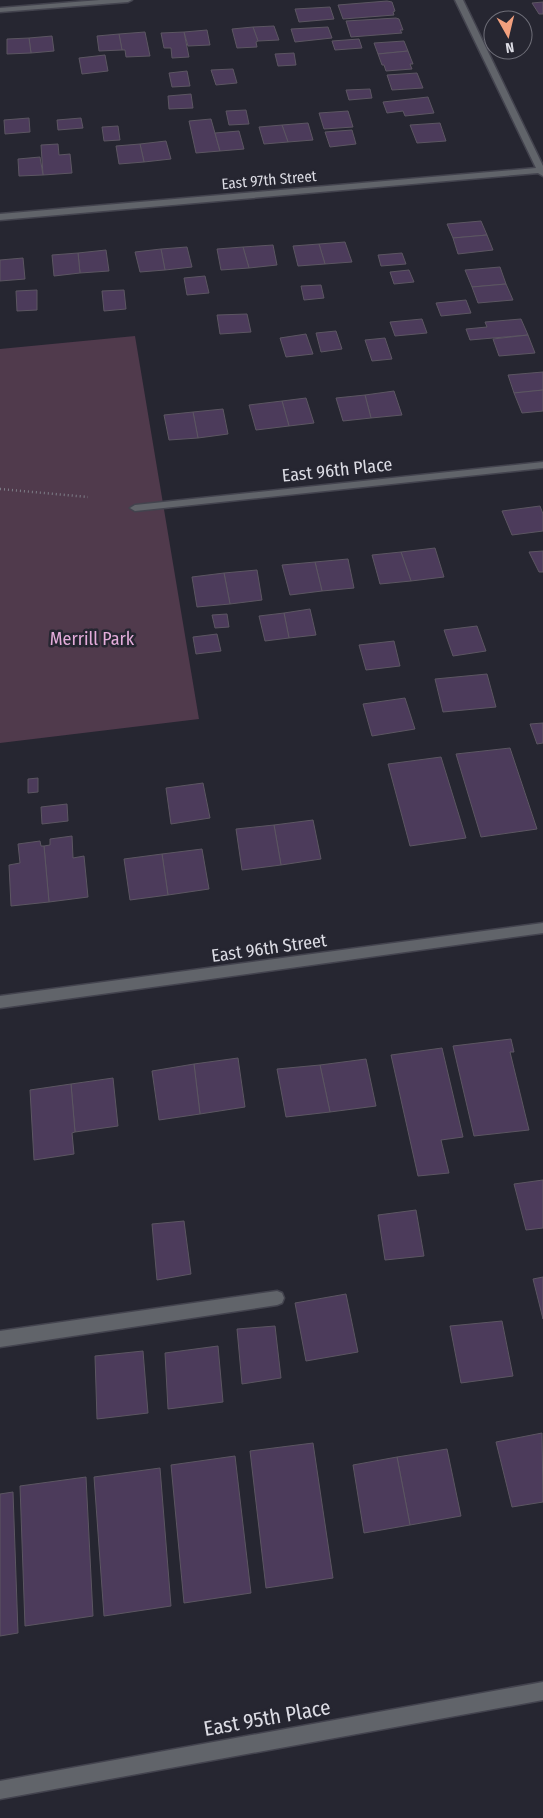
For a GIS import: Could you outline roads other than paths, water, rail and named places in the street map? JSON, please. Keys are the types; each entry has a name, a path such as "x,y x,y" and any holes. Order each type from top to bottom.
{"street":[{"path":"0,10 128,0"},
{"path":"459,0 542,172"},
{"name":"East 97th Street","path":"0,217 542,172"},
{"name":"East 96th Place","path":"134,508 543,465"},
{"name":"East 96th Street","path":"0,1002 543,928"},
{"path":"0,1339 277,1298"},
{"name":"East 95th Place","path":"0,1790 543,1691"}],"park label":[{"name":"Merrill Park","path":"92,639"}]}
